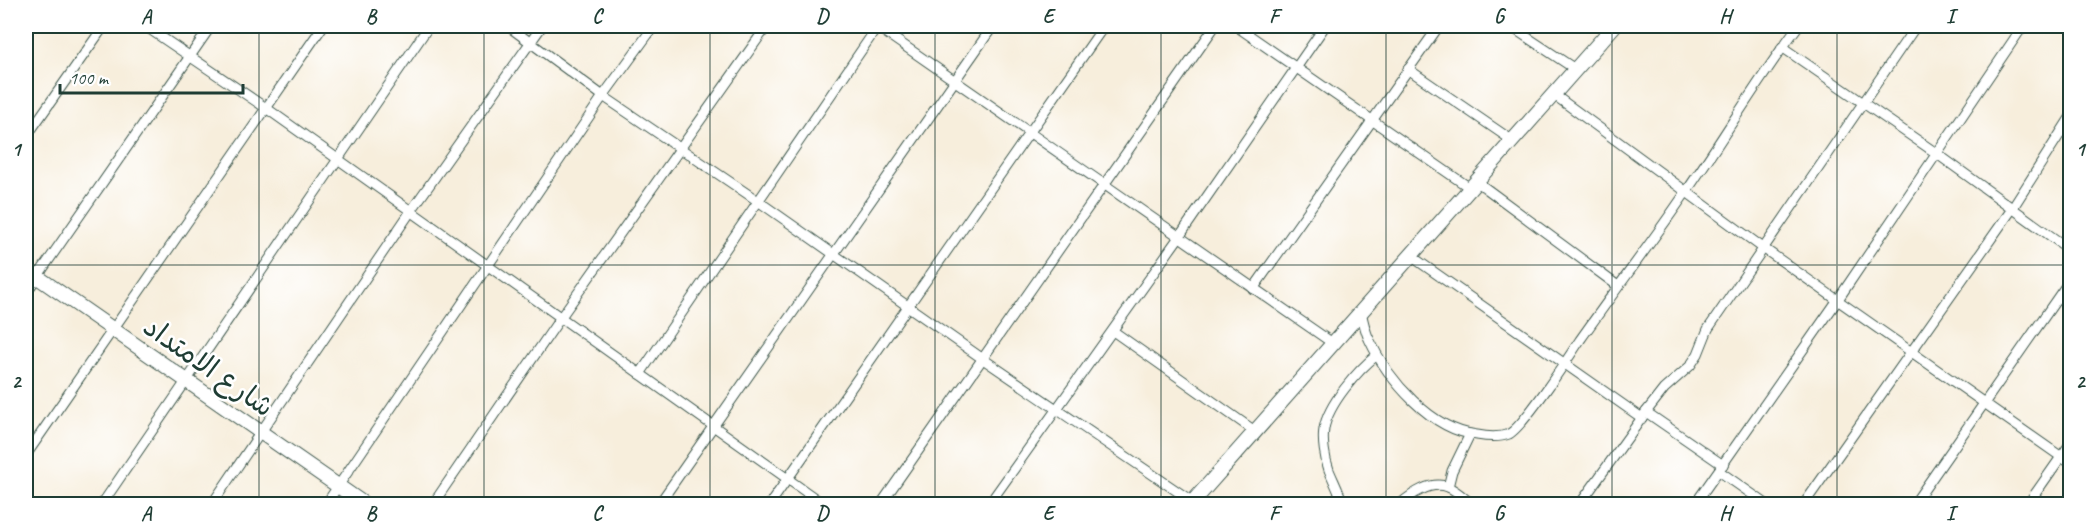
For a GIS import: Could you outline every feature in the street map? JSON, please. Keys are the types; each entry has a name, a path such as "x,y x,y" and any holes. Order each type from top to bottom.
{"street":[{"path":"26,137 104,26"},
{"path":"145,26 266,108 823,504"},
{"path":"26,293 31,273 211,26"},
{"path":"26,455 323,26"},
{"path":"102,504 429,26"},
{"path":"508,26 603,96 682,148 1192,503 1614,26"},
{"path":"212,504 411,211 542,26"},
{"path":"326,504 603,96 654,26"},
{"path":"433,504 561,317 767,26"},
{"path":"640,374 877,26 1335,344"},
{"path":"659,504 993,26"},
{"path":"770,504 1104,26"},
{"path":"881,504 1215,26"},
{"path":"1236,26 1372,120 1473,185 1618,286"},
{"path":"995,503 1056,409 1113,331 1325,26"},
{"path":"1253,289 1438,26"},
{"path":"1510,26 1575,69"},
{"path":"1361,313 1368,337 1377,355 1403,390 1431,416 1450,428 1470,434 1493,437 1510,433 1522,421 1686,193 1798,26"},
{"path":"1580,504 1664,389 1683,375 1690,366 1698,354 1708,329 1917,26"},
{"path":"1695,504 1837,301 2023,26"},
{"path":"1782,47 1936,153 2070,250"},
{"path":"1408,69 1512,141"},
{"path":"1553,94 1837,301 2070,463"},
{"path":"1804,504 2012,209 2070,118"},
{"path":"1411,256 1564,363 1721,468 1766,504"},
{"name":"شارع الامتداد","path":"31,273 364,504"},
{"path":"1914,504 2070,280"},
{"path":"1113,331 1256,432"},
{"path":"1343,504 1338,487 1329,470 1324,429 1333,407 1346,388 1362,367 1377,355"},
{"path":"1448,487 1452,471 1470,434"},
{"path":"2028,504 2070,444"},
{"path":"1400,504 1419,490 1433,485 1448,487 1467,503"}]}
